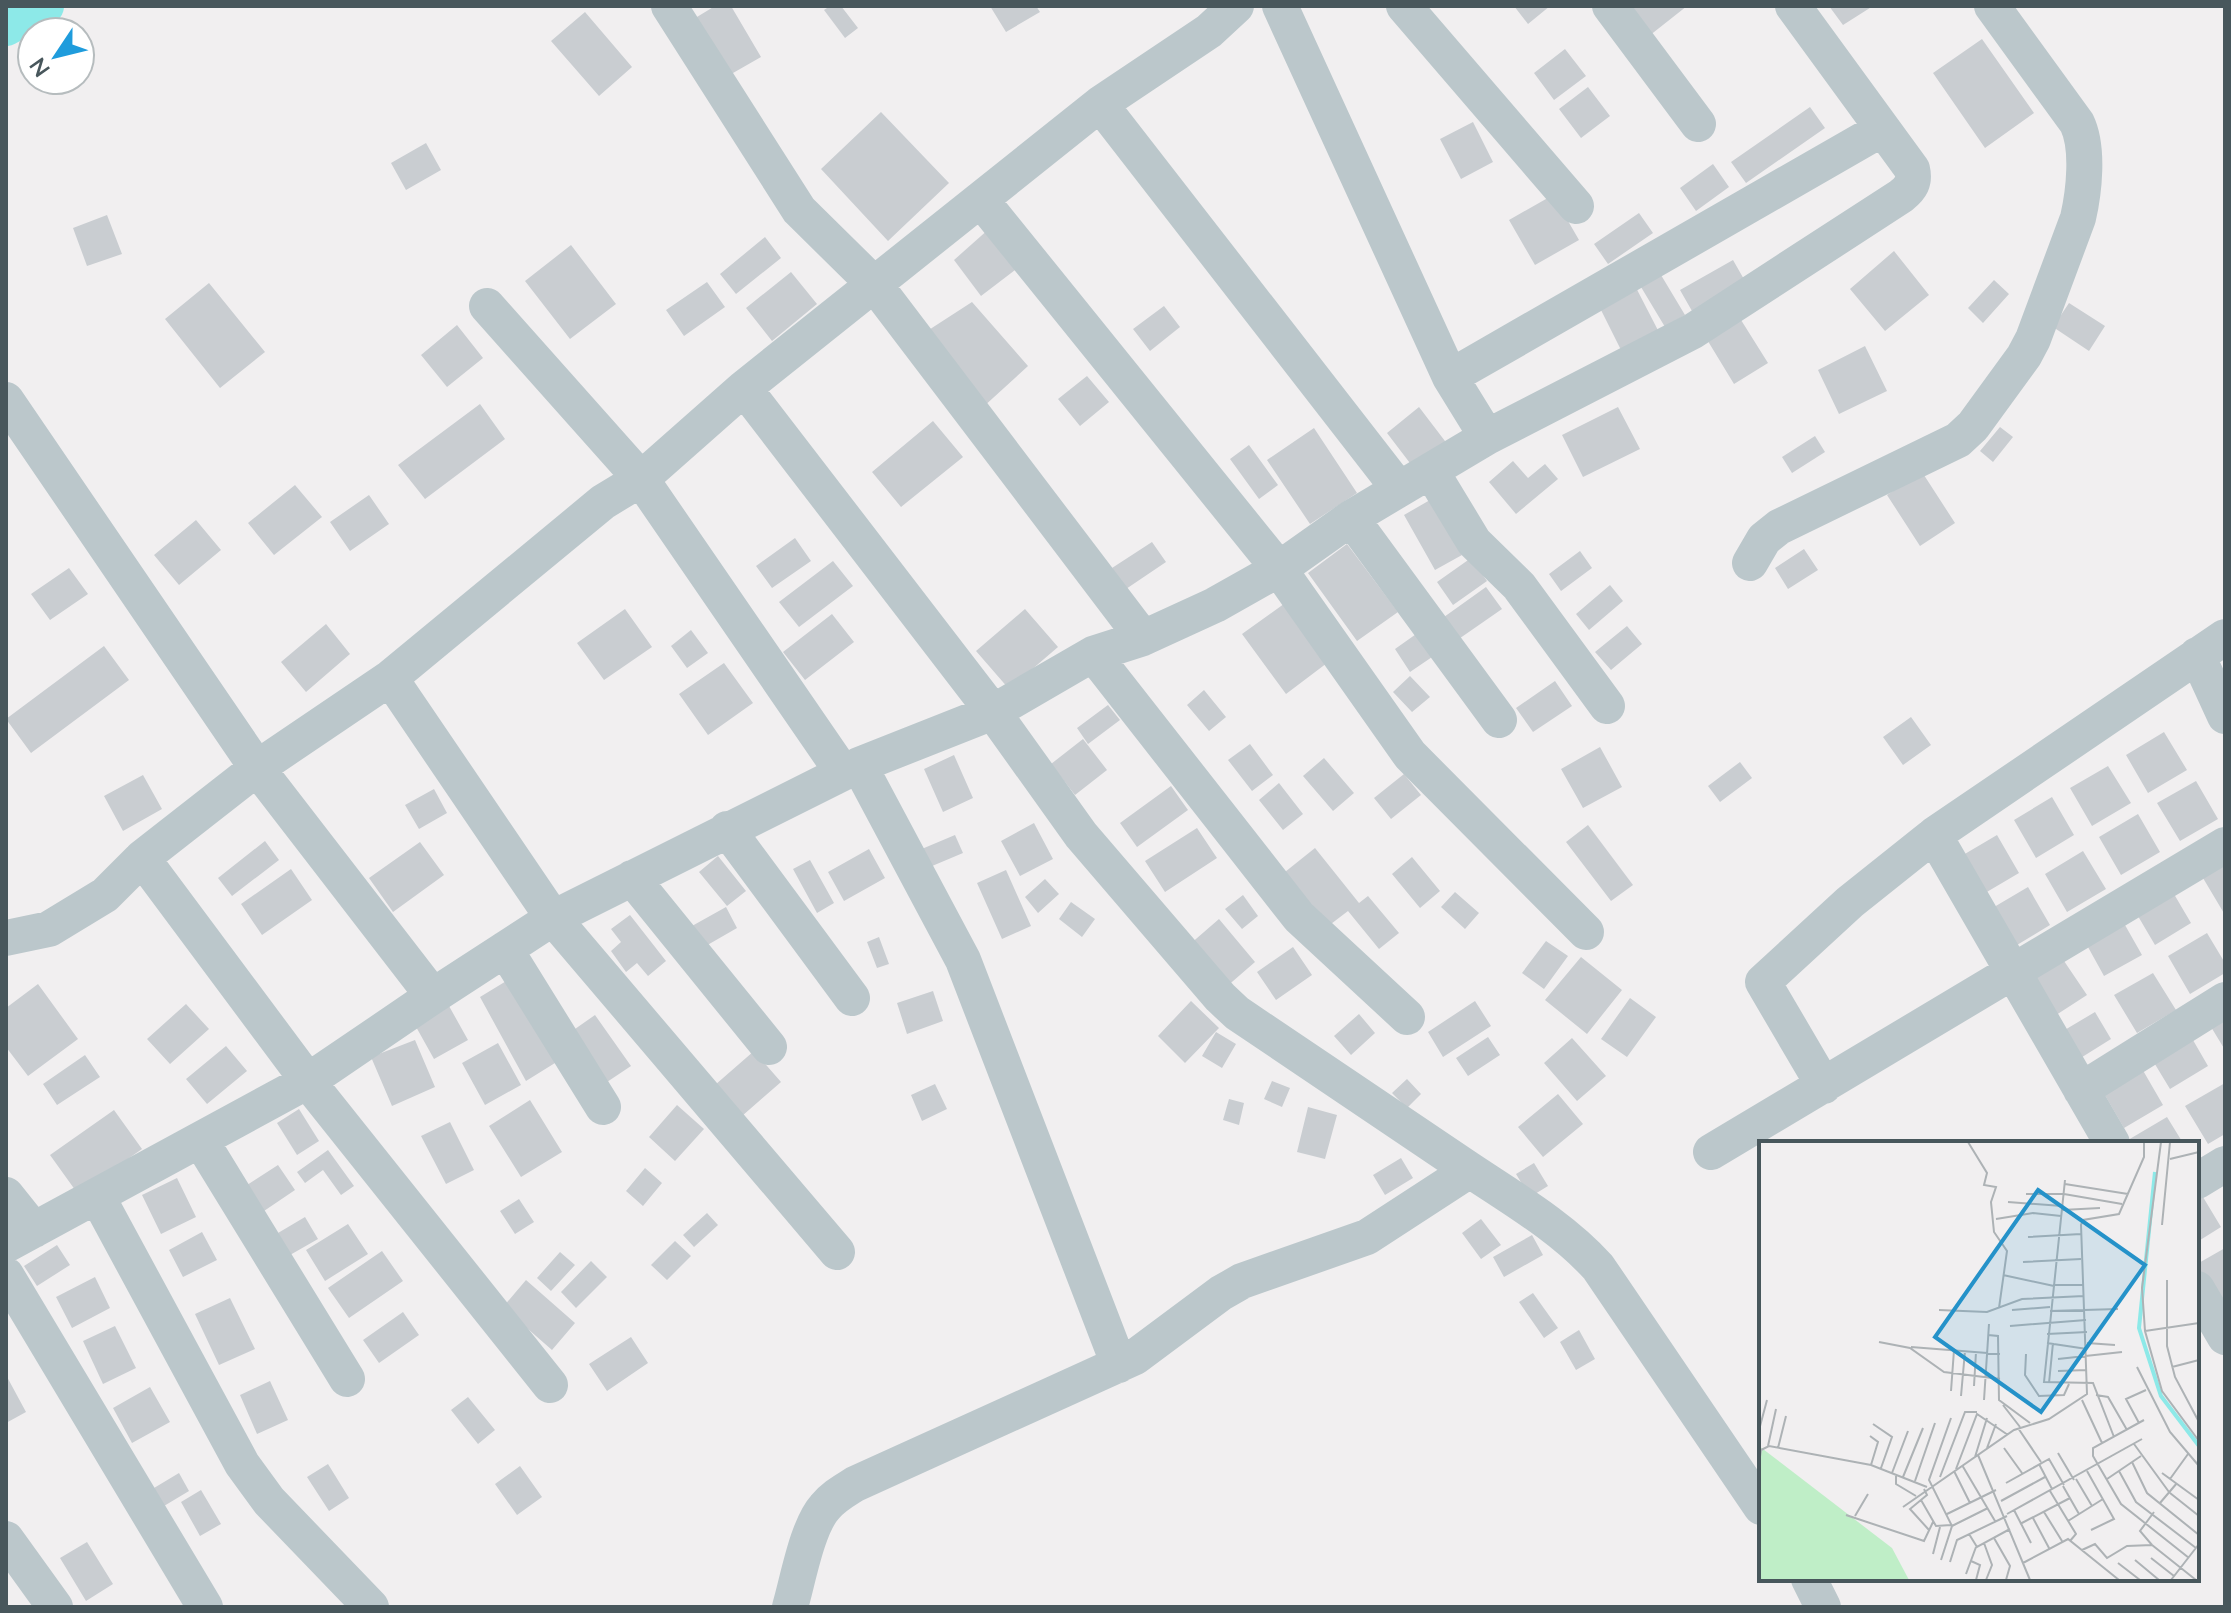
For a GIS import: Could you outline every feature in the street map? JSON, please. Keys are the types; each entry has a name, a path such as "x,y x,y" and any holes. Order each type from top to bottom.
{"street":[{"path":"669,6 799,210 875,285 1143,638"},
{"path":"6,938 49,929 105,895 142,858 257,768 390,678 603,502 641,479 744,388 1100,104 1198,18 1236,6"},
{"path":"1280,6 1450,377 1487,437"},
{"path":"1404,6 1576,206"},
{"path":"1610,6 1698,124"},
{"path":"6,1195 20,1237 308,1081 553,918 851,769 993,712 1093,654 1143,638 1215,605 1279,569 1351,518 1487,437 1693,331 1901,196 1910,188 1914,178 1912,169 1793,6"},
{"path":"1750,563 1764,539 1779,527 1958,440 1973,426 2033,339 2081,207 2084,146 2077,123 1992,6"},
{"path":"1100,104 1399,489"},
{"path":"1450,377 1882,129"},
{"path":"981,200 1279,569 1410,755 1586,932"},
{"path":"487,306 641,479 851,769 971,980 1119,1365"},
{"path":"744,388 993,712 1088,844 1220,997 1237,1013 1566,1237 1598,1267 1759,1504"},
{"path":"6,400 257,768 433,996"},
{"path":"1431,471 1474,542 1519,586 1607,706"},
{"path":"1351,518 1499,720"},
{"path":"1824,1086 1763,982 1850,902 1934,835 2211,646 2225,716"},
{"path":"1093,654 1299,917 1407,1017"},
{"path":"390,678 553,918 837,1252"},
{"path":"727,829 852,998"},
{"path":"1934,835 2111,1141"},
{"path":"1711,1152 2225,845"},
{"path":"142,858 308,1081 550,1385"},
{"path":"632,878 769,1047"},
{"path":"505,949 603,1107"},
{"path":"2081,1090 2225,1000"},
{"path":"201,1141 347,1379"},
{"path":"2199,1180 2225,1164"},
{"path":"790,1607 812,1530 822,1509 835,1496 855,1484 1119,1365 1149,1348 1221,1293 1242,1281 1367,1237 1470,1170"},
{"path":"97,1196 242,1464 269,1501 371,1607"},
{"path":"6,1275 205,1607"},
{"path":"2199,1292 2224,1333"},
{"path":"6,1539 55,1607"},
{"path":"1810,1581 1823,1607"}],"building":[{"path":"715,6 731,6 761,57 726,77 692,20"},
{"path":"830,6 841,6 858,28 845,38 824,10"},
{"path":"990,6 1036,6 1040,12 1006,32"},
{"path":"1514,6 1550,6 1528,24"},
{"path":"1626,6 1687,6 1649,36"},
{"path":"1829,6 1873,6 1843,25"},
{"path":"585,12 632,67 599,96 551,41"},
{"path":"1982,39 2034,113 1985,148 1933,73"},
{"path":"1565,49 1586,76 1554,100 1534,73"},
{"path":"1588,87 1610,116 1581,138 1559,109"},
{"path":"1810,107 1825,128 1746,183 1731,162"},
{"path":"881,112 949,183 888,241 821,169"},
{"path":"1473,122 1493,162 1461,179 1440,139"},
{"path":"426,143 441,170 406,190 391,163"},
{"path":"1713,164 1729,187 1696,211 1680,188"},
{"path":"1553,195 1579,240 1535,265 1509,220"},
{"path":"1639,213 1653,233 1608,264 1594,244"},
{"path":"107,215 122,254 87,266 73,228"},
{"path":"990,228 1019,267 981,296 954,260"},
{"path":"765,237 781,258 736,294 720,274"},
{"path":"571,245 616,304 570,339 525,281"},
{"path":"1894,251 1929,295 1885,331 1850,289"},
{"path":"1733,260 1749,288 1696,318 1680,290"},
{"path":"1658,270 1685,315 1665,327 1638,282"},
{"path":"791,272 817,304 772,341 746,308"},
{"path":"1631,278 1663,340 1625,358 1594,296"},
{"path":"1994,280 2009,294 1983,323 1968,308"},
{"path":"707,282 725,307 684,336 666,310"},
{"path":"209,283 265,352 220,388 165,319"},
{"path":"972,302 1028,366 982,408 921,335"},
{"path":"2069,303 2105,326 2089,351 2053,327"},
{"path":"1164,306 1180,327 1150,351 1133,329"},
{"path":"1736,312 1768,363 1734,384 1703,333"},
{"path":"457,325 483,358 447,387 421,355"},
{"path":"1865,346 1887,391 1839,414 1818,370"},
{"path":"1087,376 1109,402 1080,426 1058,399"},
{"path":"480,404 505,439 425,499 398,465"},
{"path":"1419,407 1448,445 1416,471 1387,433"},
{"path":"1618,407 1640,449 1583,477 1562,435"},
{"path":"933,421 963,457 901,507 872,472"},
{"path":"2000,427 2013,437 1993,462 1980,451"},
{"path":"1314,428 1357,493 1310,524 1267,460"},
{"path":"1815,436 1825,452 1792,473 1782,457"},
{"path":"1249,445 1278,485 1259,499 1230,459"},
{"path":"1513,461 1528,478 1545,464 1558,479 1516,514 1489,482"},
{"path":"1922,472 1955,523 1920,546 1887,495"},
{"path":"295,485 322,517 274,555 248,523"},
{"path":"369,495 389,524 350,551 330,522"},
{"path":"1430,500 1462,555 1435,570 1404,515"},
{"path":"196,520 221,550 179,585 154,555"},
{"path":"795,538 811,561 772,588 756,566"},
{"path":"1152,542 1166,562 1126,589 1112,568"},
{"path":"1347,544 1398,612 1357,641 1308,573"},
{"path":"1804,549 1818,570 1788,589 1775,568"},
{"path":"1580,551 1592,568 1561,591 1549,574"},
{"path":"1471,558 1487,581 1453,605 1437,582"},
{"path":"833,561 853,586 799,627 779,602"},
{"path":"69,568 88,594 50,620 31,594"},
{"path":"1610,585 1623,601 1589,630 1576,614"},
{"path":"1486,587 1502,609 1453,643 1437,622"},
{"path":"1288,601 1331,660 1286,694 1242,634"},
{"path":"625,609 652,647 604,680 577,643"},
{"path":"1025,609 1058,647 1009,689 976,651"},
{"path":"832,614 854,642 805,680 783,652"},
{"path":"326,624 350,654 306,692 281,662"},
{"path":"1627,626 1642,644 1611,670 1595,652"},
{"path":"691,630 708,653 687,668 671,646"},
{"path":"1419,632 1435,655 1410,672 1395,649"},
{"path":"104,646 129,680 31,753 6,719"},
{"path":"724,663 753,703 708,735 679,694"},
{"path":"1410,676 1430,697 1412,712 1393,692"},
{"path":"1555,681 1572,706 1533,732 1516,708"},
{"path":"1204,690 1226,717 1209,731 1187,705"},
{"path":"1108,705 1120,720 1088,744 1077,728"},
{"path":"1911,717 1931,745 1903,765 1883,737"},
{"path":"2164,732 2187,770 2148,793 2126,755"},
{"path":"1083,739 1107,770 1075,795 1051,764"},
{"path":"1250,744 1273,775 1252,791 1228,760"},
{"path":"1600,747 1622,787 1583,808 1561,769"},
{"path":"954,755 973,798 943,812 924,769"},
{"path":"1324,758 1354,793 1333,811 1303,776"},
{"path":"1740,762 1752,778 1720,802 1708,786"},
{"path":"2108,766 2131,803 2092,826 2070,788"},
{"path":"1404,774 1421,795 1391,819 1374,798"},
{"path":"143,775 162,809 123,831 104,796"},
{"path":"2196,781 2218,819 2180,841 2157,803"},
{"path":"1279,783 1303,814 1283,830 1259,800"},
{"path":"1171,786 1188,810 1137,847 1120,823"},
{"path":"434,789 447,813 419,829 405,805"},
{"path":"2052,797 2074,835 2036,858 2014,820"},
{"path":"2138,814 2160,852 2121,875 2099,837"},
{"path":"1034,823 1053,859 1020,876 1001,841"},
{"path":"1588,825 1633,885 1611,901 1566,842"},
{"path":"1197,828 1217,858 1165,892 1145,861"},
{"path":"955,835 963,853 925,869 917,851"},
{"path":"1997,835 2019,873 1980,896 1958,858"},
{"path":"265,841 279,860 232,896 218,878"},
{"path":"420,842 444,875 393,912 369,878"},
{"path":"1315,848 1359,903 1368,896 1399,933 1379,949 1348,911 1327,927 1285,872"},
{"path":"869,849 885,878 844,901 828,872"},
{"path":"2083,851 2106,889 2067,912 2045,874"},
{"path":"718,856 746,891 727,906 699,872"},
{"path":"1412,857 1440,891 1420,908 1392,874"},
{"path":"810,860 834,903 817,913 793,869"},
{"path":"2225,865 2225,915 2203,878"},
{"path":"291,869 312,900 262,935 241,904"},
{"path":"1006,870 1031,926 1002,939 977,883"},
{"path":"1045,879 1059,894 1038,913 1025,897"},
{"path":"2028,887 2050,925 2012,948 1989,910"},
{"path":"2171,889 2191,923 2155,945 2135,911"},
{"path":"1455,892 1479,913 1465,929 1441,907"},
{"path":"1243,895 1258,916 1242,929 1225,909"},
{"path":"1071,902 1095,919 1082,937 1059,919"},
{"path":"726,907 737,928 704,947 692,926"},
{"path":"630,915 666,961 648,976 637,963 626,972 611,951 621,942 611,929"},
{"path":"2121,918 2142,955 2104,976 2083,938"},
{"path":"1219,919 1255,962 1225,988 1189,945"},
{"path":"2207,933 2225,963 2225,973 2190,994 2168,956"},
{"path":"879,937 889,964 877,968 867,942"},
{"path":"1546,941 1568,956 1544,989 1522,973"},
{"path":"1293,947 1312,975 1276,1000 1257,972"},
{"path":"1581,957 1622,990 1587,1034 1545,1000"},
{"path":"2062,958 2087,995 2053,1017 2029,980"},
{"path":"2153,973 2176,1010 2137,1033 2114,995"},
{"path":"516,975 563,1058 526,1081 480,997"},
{"path":"38,984 78,1039 28,1076 6,1047 6,1008"},
{"path":"933,991 943,1021 907,1034 897,1003"},
{"path":"1630,998 1656,1017 1627,1057 1601,1039"},
{"path":"2225,998 2225,1050 2202,1012"},
{"path":"1191,1001 1219,1028 1185,1063 1158,1036"},
{"path":"1475,1001 1491,1026 1443,1057 1428,1032"},
{"path":"186,1004 209,1029 170,1064 147,1039"},
{"path":"449,1006 468,1040 434,1059 415,1025"},
{"path":"2095,1012 2111,1039 2079,1059 2063,1031"},
{"path":"1359,1014 1375,1033 1351,1055 1334,1036"},
{"path":"595,1015 631,1066 601,1086 565,1036"},
{"path":"2186,1028 2208,1066 2170,1089 2147,1051"},
{"path":"1216,1032 1236,1044 1222,1068 1202,1056"},
{"path":"1488,1037 1500,1055 1468,1076 1456,1058"},
{"path":"1572,1038 1606,1076 1577,1101 1544,1063"},
{"path":"415,1040 435,1087 392,1106 371,1057"},
{"path":"498,1043 521,1085 485,1105 462,1063"},
{"path":"226,1046 247,1071 207,1104 186,1079"},
{"path":"754,1051 781,1082 742,1116 715,1085"},
{"path":"85,1055 100,1077 57,1105 43,1084"},
{"path":"2141,1067 2163,1105 2124,1128 2102,1090"},
{"path":"1407,1079 1421,1094 1407,1108 1392,1093"},
{"path":"1272,1081 1290,1088 1282,1107 1264,1099"},
{"path":"2225,1083 2225,1134 2208,1144 2185,1106"},
{"path":"935,1084 947,1109 922,1121 911,1095"},
{"path":"1558,1094 1583,1124 1543,1157 1518,1127"},
{"path":"1229,1099 1244,1103 1239,1125 1223,1120"},
{"path":"530,1100 562,1152 521,1177 489,1126"},
{"path":"677,1105 704,1129 675,1161 649,1137"},
{"path":"1308,1107 1337,1115 1325,1159 1297,1152"},
{"path":"299,1109 319,1141 297,1155 277,1123"},
{"path":"114,1110 142,1149 78,1194 50,1155"},
{"path":"2167,1117 2182,1141 2129,1141"},
{"path":"450,1122 474,1170 446,1184 421,1136"},
{"path":"328,1150 354,1186 341,1195 323,1170 305,1183 297,1172"},
{"path":"1401,1158 1413,1178 1385,1195 1373,1175"},
{"path":"1534,1163 1548,1186 1530,1197 1516,1174"},
{"path":"278,1165 295,1190 264,1211 247,1185"},
{"path":"645,1168 662,1183 643,1206 626,1191"},
{"path":"177,1178 196,1217 161,1234 142,1195"},
{"path":"2199,1190 2221,1227 2199,1241"},
{"path":"519,1199 534,1222 515,1234 500,1211"},
{"path":"707,1213 718,1225 694,1247 683,1235"},
{"path":"305,1217 318,1239 290,1255 278,1233"},
{"path":"1481,1219 1501,1245 1481,1259 1462,1233"},
{"path":"348,1224 368,1254 325,1281 306,1250"},
{"path":"202,1232 217,1260 183,1277 169,1250"},
{"path":"1532,1235 1543,1255 1504,1277 1493,1257"},
{"path":"675,1241 691,1256 667,1280 651,1265"},
{"path":"57,1245 70,1265 37,1286 24,1266"},
{"path":"2225,1248 2225,1299 2215,1305 2199,1278 2199,1263"},
{"path":"382,1251 403,1281 349,1318 328,1288"},
{"path":"560,1252 575,1265 551,1291 537,1278"},
{"path":"591,1261 607,1277 576,1308 561,1292"},
{"path":"95,1277 110,1308 72,1328 56,1297"},
{"path":"526,1280 575,1323 552,1350 503,1307"},
{"path":"1533,1293 1558,1328 1544,1338 1519,1302"},
{"path":"230,1298 255,1349 219,1365 195,1314"},
{"path":"403,1312 419,1335 379,1363 363,1340"},
{"path":"115,1326 136,1368 103,1384 83,1341"},
{"path":"1579,1330 1595,1359 1576,1370 1560,1342"},
{"path":"631,1337 648,1363 607,1391 589,1364"},
{"path":"6,1375 26,1412 6,1423"},
{"path":"270,1381 288,1420 257,1434 240,1395"},
{"path":"150,1387 170,1422 132,1443 113,1408"},
{"path":"468,1397 495,1430 478,1444 451,1410"},
{"path":"328,1464 349,1498 329,1511 307,1477"},
{"path":"520,1466 542,1497 517,1515 495,1484"},
{"path":"179,1473 189,1491 164,1506 154,1488"},
{"path":"201,1490 221,1524 200,1536 181,1502"},
{"path":"87,1542 113,1584 86,1601 60,1558"}],"waterway":[{"path":"6,27 45,6"}]}
